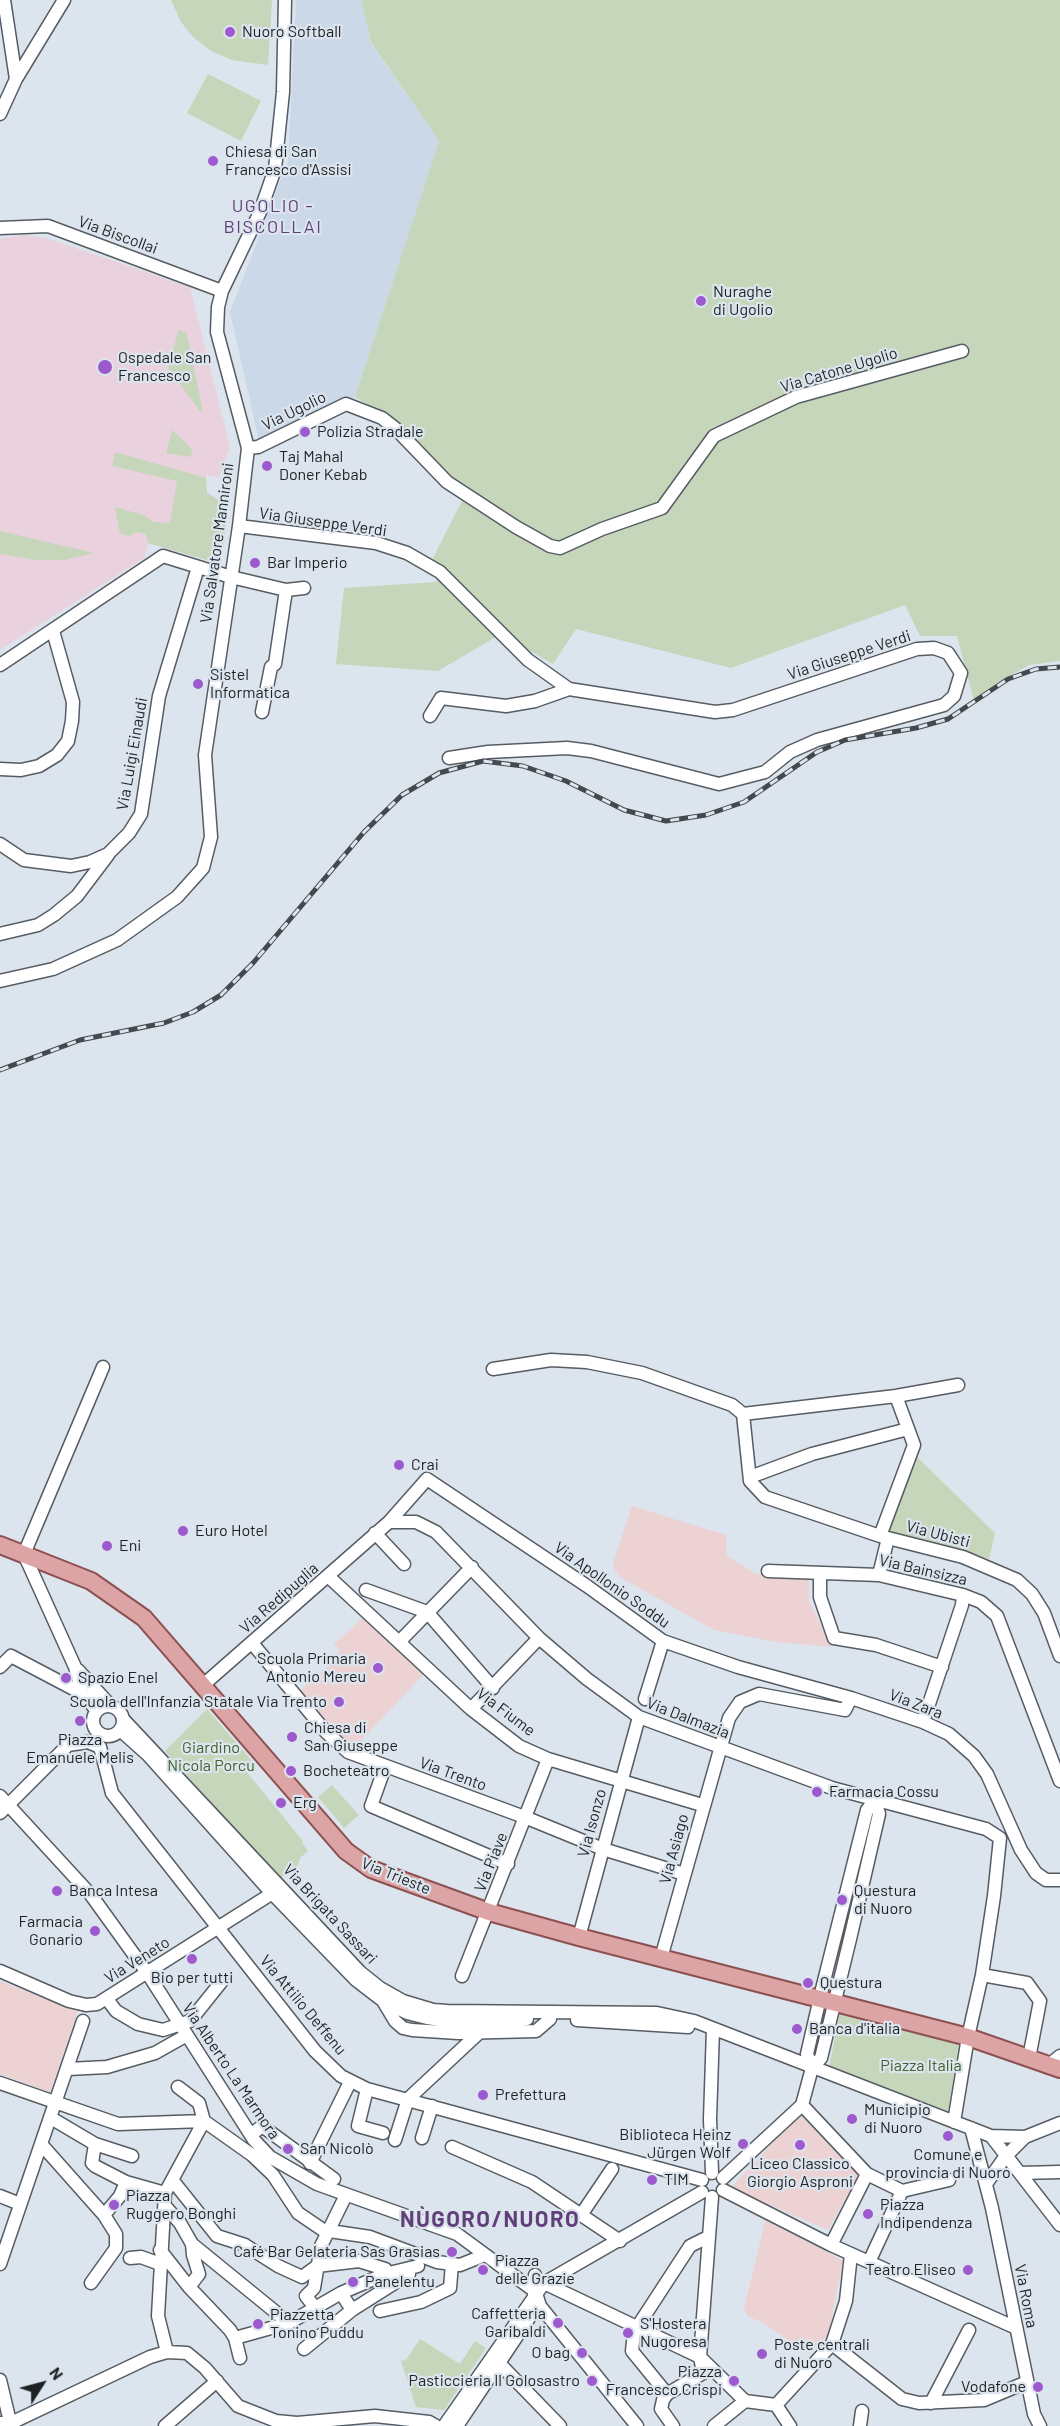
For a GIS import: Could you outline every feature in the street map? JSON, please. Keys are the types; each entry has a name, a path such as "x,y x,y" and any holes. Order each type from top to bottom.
{"main road":[{"name":"Via Trieste","path":"0,1545 91,1581 144,1618 358,1861 371,1869 489,1912 827,2001"},
{"path":"827,2001 968,2037 1029,2058 1056,2063"}],"street":[{"path":"4,0 16,78"},
{"path":"0,114 16,78 64,0"},
{"name":"Via Salvatore Mannironi","path":"0,981 53,969 117,940 177,897 202,868 211,837 204,755 239,526 248,448 217,333 218,307 222,291 260,212 275,169 282,92 285,0"},
{"name":"Via Biscollai","path":"0,228 48,226 222,291"},
{"name":"Via Catone Ugolio","path":"466,494 516,527 550,546 560,548 602,529 662,508 714,436 796,397 962,351"},
{"name":"Via Ugolio","path":"248,448 258,447 346,404 382,418 396,429 436,471 466,494"},
{"name":"Via Giuseppe Verdi","path":"239,526 376,543 407,553 440,572 528,660 569,689 715,712 733,711 916,649 934,648 948,653 961,673 954,696 944,705 817,740 790,752 765,772 719,784 567,748 489,752 449,758"},
{"path":"163,556 230,580"},
{"path":"163,556 168,564 196,574 286,590 304,588"},
{"path":"0,665 163,556"},
{"name":"Via Luigi Einaudi","path":"0,844 24,860 49,865 81,864 108,854 129,833 141,814 159,696 196,574"},
{"path":"262,712 271,667 275,664 286,590"},
{"path":"0,769 21,770 39,766 57,755 68,741 73,702 53,631"},
{"path":"430,716 441,698 506,706 535,701 569,689"},
{"path":"0,934 38,925 54,915 77,896 108,854"},
{"path":"493,1369 550,1360 587,1362 676,1383 732,1405 743,1414 750,1477 812,1454 909,1429"},
{"path":"82,1693 75,1667 24,1554 103,1367"},
{"path":"743,1414 896,1396 958,1385"},
{"path":"879,1575 884,1537 914,1444 896,1396"},
{"name":"Via Ubisti","path":"750,1477 756,1490 765,1497 884,1537 963,1557 1017,1580 1032,1594 1044,1614 1060,1656"},
{"name":"Via Apollonio Soddu","path":"389,1522 427,1479 587,1586 663,1641 738,1667 851,1698"},
{"name":"Via Redipuglia","path":"202,1686 389,1522"},
{"name":"Via Dalmazia","path":"389,1522 416,1522 436,1532 539,1638 587,1679 639,1717 832,1788 986,1829 1000,1838 982,1975"},
{"path":"375,1533 404,1564"},
{"path":"399,1642 472,1567"},
{"name":"Via Bainsizza","path":"768,1571 879,1575 963,1594 981,1602 997,1616 1060,1781"},
{"path":"820,1574 820,1597 834,1638 876,1645 942,1667"},
{"name":"Via Fiume","path":"329,1577 471,1709 519,1746 548,1759 702,1805"},
{"path":"366,1590 428,1612 493,1688"},
{"path":"923,1722 963,1594"},
{"path":"471,1709 539,1638"},
{"path":"645,1699 663,1641"},
{"name":"Via Trento","path":"252,1643 335,1742 348,1752 527,1818 603,1849 684,1874"},
{"path":"0,1667 11,1656 82,1693 105,1708 119,1711 118,1728 100,1748 88,1742 68,1745"},
{"path":"75,1667 105,1708"},
{"path":"721,1749 729,1718 740,1702 759,1694 845,1710 851,1698"},
{"name":"Via Zara","path":"851,1698 923,1722 949,1734 974,1756 987,1774 1021,1850 1036,1873 1046,1880 1060,1880"},
{"path":"3,1805 93,1724 105,1708"},
{"name":"Via Isonzo","path":"579,1937 639,1717"},
{"path":"93,1724 101,1734 118,1728"},
{"name":"Via Brigata Sassari","path":"118,1728 148,1755 277,1890 360,1972 380,1988 413,2004 447,2012 657,2013 694,2021 812,2068"},
{"name":"Via Attilio Deffenu","path":"100,1748 112,1793 315,2051 350,2082 367,2090 408,2099 712,2185 831,2245 1014,2327"},
{"name":"Via Asiago","path":"661,1958 702,1805 721,1749"},
{"name":"Via Piave","path":"462,1976 527,1818 548,1759"},
{"path":"385,1767 371,1806 508,1864"},
{"path":"827,2001 850,1939 867,1810 876,1800"},
{"name":"Via Alberto La Marmora","path":"3,1805 91,1895 148,1974 251,2135 276,2169 457,2234 485,2255 538,2284 700,2357"},
{"path":"458,2426 538,2284 620,2241 712,2185 802,2105 812,2068 821,2058 835,1937 864,1846"},
{"name":"Via Brigata Sassari","path":"277,1890 356,1980 382,2000 406,2013 463,2023 550,2019 713,2029"},
{"name":"Via Veneto","path":"0,1971 69,2001 86,2005 97,2004 148,1974 277,1890"},
{"path":"835,1937 850,1939"},
{"path":"954,2122 968,2037 982,1975 1027,1983 1040,2001 1029,2058"},
{"path":"68,2069 107,2067 155,2053 184,2030 222,1981"},
{"path":"107,1999 116,2011 138,2024 163,2030 184,2030"},
{"name":"Via Brigata Sassari","path":"382,2000 395,2021 403,2028 458,2033 483,2030 537,2031 550,2019"},
{"path":"0,2264 83,2020"},
{"path":"673,2426 661,2409 667,2394 703,2373 700,2357 712,2185 710,2119 713,2029"},
{"path":"395,2140 408,2099 483,2030"},
{"path":"812,2068 991,2136 1025,2137"},
{"path":"310,2163 350,2082"},
{"path":"0,2083 118,2124 204,2121 276,2169 298,2213 307,2221 330,2232 370,2237 436,2262 460,2265 485,2255"},
{"path":"167,2352 158,2316 165,2193 204,2121 200,2103 178,2087"},
{"path":"367,2090 358,2126 383,2133"},
{"path":"802,2105 867,2174 902,2191 949,2180"},
{"path":"422,2138 432,2106"},
{"path":"51,2118 95,2144 132,2156"},
{"path":"984,2178 1025,2137 1060,2123"},
{"path":"251,2135 262,2126 334,2179"},
{"path":"971,2128 984,2178"},
{"path":"991,2136 1005,2157 1060,2225"},
{"path":"41,2144 104,2215 116,2234 116,2248 91,2283"},
{"path":"95,2144 92,2163 95,2166 126,2182 165,2193"},
{"path":"452,2147 532,2182 620,2241"},
{"path":"581,2215 612,2169"},
{"path":"1020,2173 1060,2172"},
{"path":"831,2245 867,2174"},
{"name":"Via Roma","path":"984,2178 1014,2327 1034,2414 1040,2426"},
{"path":"173,2181 217,2236 245,2245 278,2266 302,2277 317,2266 359,2261 385,2269 385,2274"},
{"path":"104,2215 120,2196 126,2182"},
{"path":"868,2262 902,2191"},
{"path":"316,2309 306,2296 314,2288 321,2246 330,2232 346,2195"},
{"path":"0,2196 21,2204"},
{"path":"165,2206 180,2223 192,2244 289,2323"},
{"path":"667,2394 633,2351 636,2328 690,2246 708,2237"},
{"path":"189,2287 199,2274 192,2244"},
{"path":"160,2250 189,2287 235,2337 240,2358"},
{"path":"776,2405 832,2344 846,2301 851,2254"},
{"path":"130,2258 141,2257 160,2264"},
{"path":"304,2349 352,2310 399,2278 436,2262"},
{"path":"380,2311 421,2302 450,2288 452,2264"},
{"path":"235,2337 289,2323 340,2293 385,2274 421,2268"},
{"path":"538,2284 544,2310 637,2426"},
{"path":"340,2293 352,2310"},
{"path":"931,2403 969,2330"},
{"path":"832,2344 902,2399 931,2403 984,2400 1027,2382"},
{"path":"0,2380 7,2424 150,2357 167,2352 188,2353 217,2381 238,2406 276,2421 297,2423 375,2416 431,2425"},
{"path":"700,2357 745,2401 776,2405 790,2426"},
{"path":"444,2426 495,2360"},
{"path":"495,2360 560,2426"},
{"path":"165,2426 217,2381"},
{"path":"714,2426 745,2401"},
{"path":"860,2426 862,2411"}],"shaded area":[{"path":"296,0 361,0 371,43 439,141 355,397 260,445 230,312 288,161"},
{"name":"Ospedale San Francesco","path":"22,235 46,238 190,287 230,447 219,478 206,475 207,492 228,506 221,564 148,543 144,558 0,650 0,239"},
{"path":"632,1506 726,1535 727,1556 756,1574 805,1576 809,1582 809,1601 831,1647 776,1642 714,1630 620,1577 613,1567 614,1560"},
{"path":"363,1618 424,1674 355,1747 347,1744 300,1691 339,1656 337,1653 340,1651 334,1644"},
{"path":"0,1981 78,2011 50,2092 0,2074"},
{"name":"Liceo Classico Giorgio Asproni","path":"799,2114 859,2175 828,2230 731,2188"},
{"path":"766,2218 843,2261 828,2335 809,2354 760,2321 748,2317 744,2308"}],"green space":[{"name":"Nuoro Softball","path":"171,0 272,0 268,65 232,60 211,51 193,37 181,22"},
{"path":"361,0 1060,0 1060,661 1029,665 997,683 974,701 957,636 920,636 905,605 731,668 576,629 553,664 501,634 438,671 336,664 344,588 437,582 430,564 467,491 384,415 355,397 439,141 371,42"},
{"path":"208,74 261,101 241,141 187,113"},
{"path":"179,329 187,334 203,412 199,410 168,368"},
{"path":"172,430 193,450 190,457 166,453"},
{"path":"115,452 206,478 207,493 228,506 221,564 148,543 146,534 136,532 130,536 120,534 115,507 143,515 154,522 170,523 177,481 112,466"},
{"path":"0,531 94,553 64,560 36,560 0,554"},
{"path":"916,1456 995,1533 989,1559 885,1532"},
{"name":"Giardino Nicola Porcu","path":"207,1709 253,1762 245,1770 303,1841 308,1851 300,1858 298,1865 280,1879 165,1751"},
{"path":"332,1785 359,1815 344,1828 318,1797"},
{"name":"Piazza Italia","path":"840,2011 959,2043 948,2111 829,2068"},
{"path":"420,2339 460,2364 475,2341 486,2348 444,2410 416,2407 401,2361 406,2360"}],"railway":[{"path":"0,1070 80,1040 164,1023 193,1012 221,995 253,963 364,832 402,795 439,773 483,761 523,766 566,781 624,810 666,821 706,815 744,802 817,752 845,740 916,728 948,719 1008,679 1036,669 1060,667"}],"place":[{"name":"Nuoro Softball","path":"230,32"},
{"name":"Chiesa di San Francesco d'Assisi","path":"213,161"},
{"name":"Nuraghe di Ugolio","path":"701,301"},
{"name":"Ospedale San Francesco","path":"105,367"},
{"name":"Polizia Stradale","path":"305,432"},
{"name":"Taj Mahal Doner Kebab","path":"267,466"},
{"name":"Bar Imperio","path":"255,563"},
{"name":"Sistel Informatica","path":"198,684"},
{"name":"Crai","path":"399,1465"},
{"name":"Euro Hotel","path":"183,1531"},
{"name":"Eni","path":"107,1546"},
{"name":"Scuola Primaria Antonio Mereu","path":"378,1668"},
{"name":"Spazio Enel","path":"66,1678"},
{"name":"Scuola dell'Infanzia Statale Via Trento","path":"339,1702"},
{"name":"Piazza Emanuele Melis","path":"80,1721"},
{"name":"Chiesa di San Giuseppe","path":"292,1737"},
{"name":"Bocheteatro","path":"291,1771"},
{"name":"Farmacia Cossu","path":"817,1792"},
{"name":"Erg","path":"281,1803"},
{"name":"Banca Intesa","path":"57,1891"},
{"name":"Questura di Nuoro","path":"842,1900"},
{"name":"Farmacia Gonario","path":"95,1931"},
{"name":"Bio per tutti","path":"192,1959"},
{"name":"Questura","path":"808,1983"},
{"name":"Banca d'italia","path":"797,2029"},
{"name":"Prefettura","path":"483,2095"},
{"name":"Municipio di Nuoro","path":"852,2119"},
{"name":"Comune e provincia di Nuoro","path":"948,2136"},
{"name":"Biblioteca Heinz Jürgen Wolf","path":"743,2144"},
{"name":"Liceo Classico Giorgio Asproni","path":"800,2145"},
{"name":"San Nicolò","path":"288,2149"},
{"name":"TIM","path":"652,2180"},
{"name":"Piazza Ruggero Bonghi","path":"114,2205"},
{"name":"Piazza Indipendenza","path":"868,2214"},
{"name":"Café Bar Gelateria Sas Grasias","path":"452,2252"},
{"name":"Piazza delle Grazie","path":"483,2270"},
{"name":"Teatro Eliseo","path":"968,2270"},
{"name":"Panelentu","path":"353,2282"},
{"name":"Caffetteria Garibaldi","path":"558,2323"},
{"name":"Piazzetta Tonino Puddu","path":"258,2324"},
{"name":"S'Hostera Nugoresa","path":"628,2333"},
{"name":"O bag","path":"582,2353"},
{"name":"Poste centrali di Nuoro","path":"762,2354"},
{"name":"Pasticcieria Il Golosastro","path":"592,2381"},
{"name":"Piazza Francesco Crispi","path":"734,2381"},
{"name":"Vodafone","path":"1038,2387"}],"district":[{"name":"UGOLIO - BISCOLLAI","path":"273,216"},
{"name":"NÙGORO/NUORO","path":"490,2220"}]}
